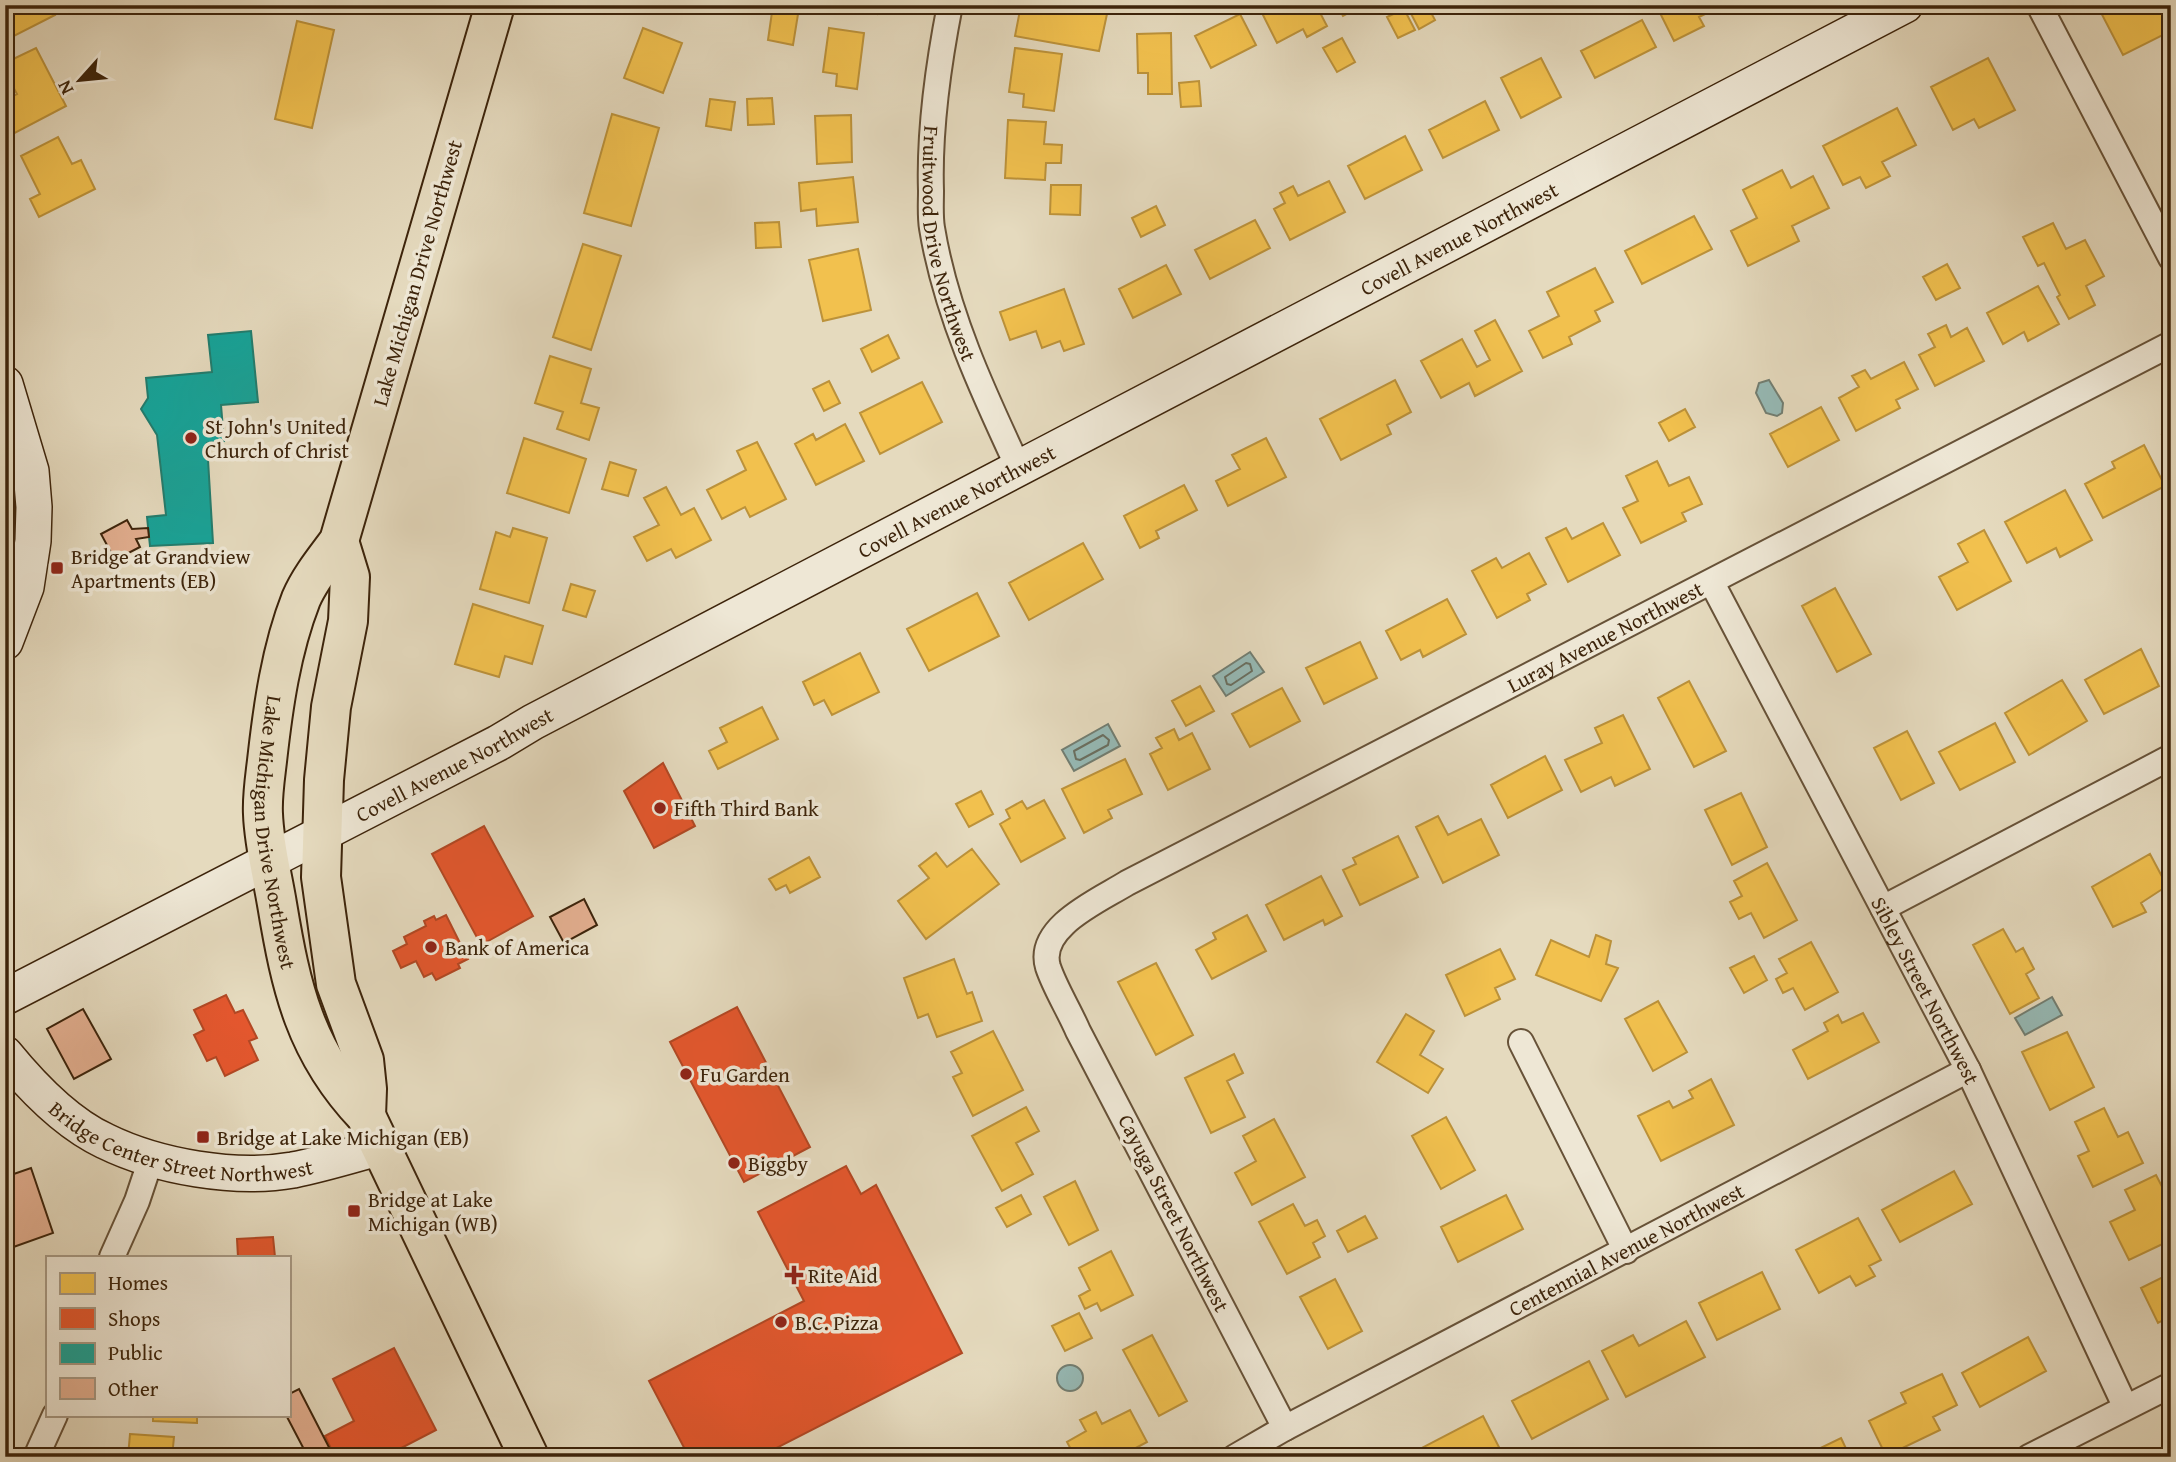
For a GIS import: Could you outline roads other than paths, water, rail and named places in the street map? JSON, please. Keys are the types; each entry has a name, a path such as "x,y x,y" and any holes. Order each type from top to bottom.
{"highway":[{"name":"Lake Michigan Drive Northwest","path":"495,5 339,541 314,575 301,599 282,662 270,728 262,813 289,974 308,1032 343,1092 374,1131 530,1457"},
{"name":"Lake Michigan Drive Northwest","path":"339,541 350,577 348,621 331,707 324,780 321,877 331,959 344,1010 364,1060 374,1131"}],"street":[{"name":"Fruitwood Drive Northwest","path":"950,5 940,58 930,158 932,227 949,298 975,374 1019,469"},
{"name":"Covell Avenue Northwest","path":"5,997 322,834 1905,5"},
{"path":"2039,5 2171,258"},
{"name":"Luray Avenue Northwest","path":"1048,944 1065,922 1127,883 2171,344"},
{"path":"5,384 31,471 34,507 33,541 26,587 5,642"},
{"name":"Sibley Street Northwest","path":"1712,583 1968,1070 2125,1406"},
{"path":"1883,908 2171,757"},
{"name":"Cayuga Street Northwest","path":"1048,944 1048,965 1079,1031 1285,1428"},
{"path":"1521,1042 1626,1251"},
{"name":"Bridge Center Street Northwest","path":"5,1054 63,1115 104,1141 151,1159 217,1173 290,1170 374,1131"},
{"name":"Centennial Avenue Northwest","path":"1285,1428 1968,1070"},
{"path":"113,1256 151,1159"},
{"path":"2029,1457 2171,1385"},
{"path":"36,1457 55,1416"},
{"path":"1236,1457 1285,1428"}],"water":[{"path":"1769,380 1783,403 1782,413 1777,416 1766,413 1756,393 1759,383"},
{"path":"1250,652 1264,672 1226,696 1213,676"},
{"path":"1108,724 1120,746 1074,771 1062,750"},
{"path":"2052,997 2062,1015 2025,1035 2015,1018"},
{"path":"1070,1365 1080,1368 1083,1378 1080,1388 1070,1391 1060,1388 1057,1378 1060,1368"}],"place":[{"name":"St John's United Church of Christ","path":"191,438"},
{"name":"Bridge at Grandview Apartments (EB)","path":"57,568"},
{"name":"Fifth Third Bank","path":"660,808"},
{"name":"Bank of America","path":"431,947"},
{"name":"Fu Garden","path":"686,1074"},
{"name":"Bridge at Lake Michigan (EB)","path":"203,1137"},
{"name":"Biggby","path":"734,1163"},
{"name":"Bridge at Lake Michigan (WB)","path":"354,1211"},
{"name":"Rite Aid","path":"794,1275"},
{"name":"B.C. Pizza","path":"781,1322"}]}
